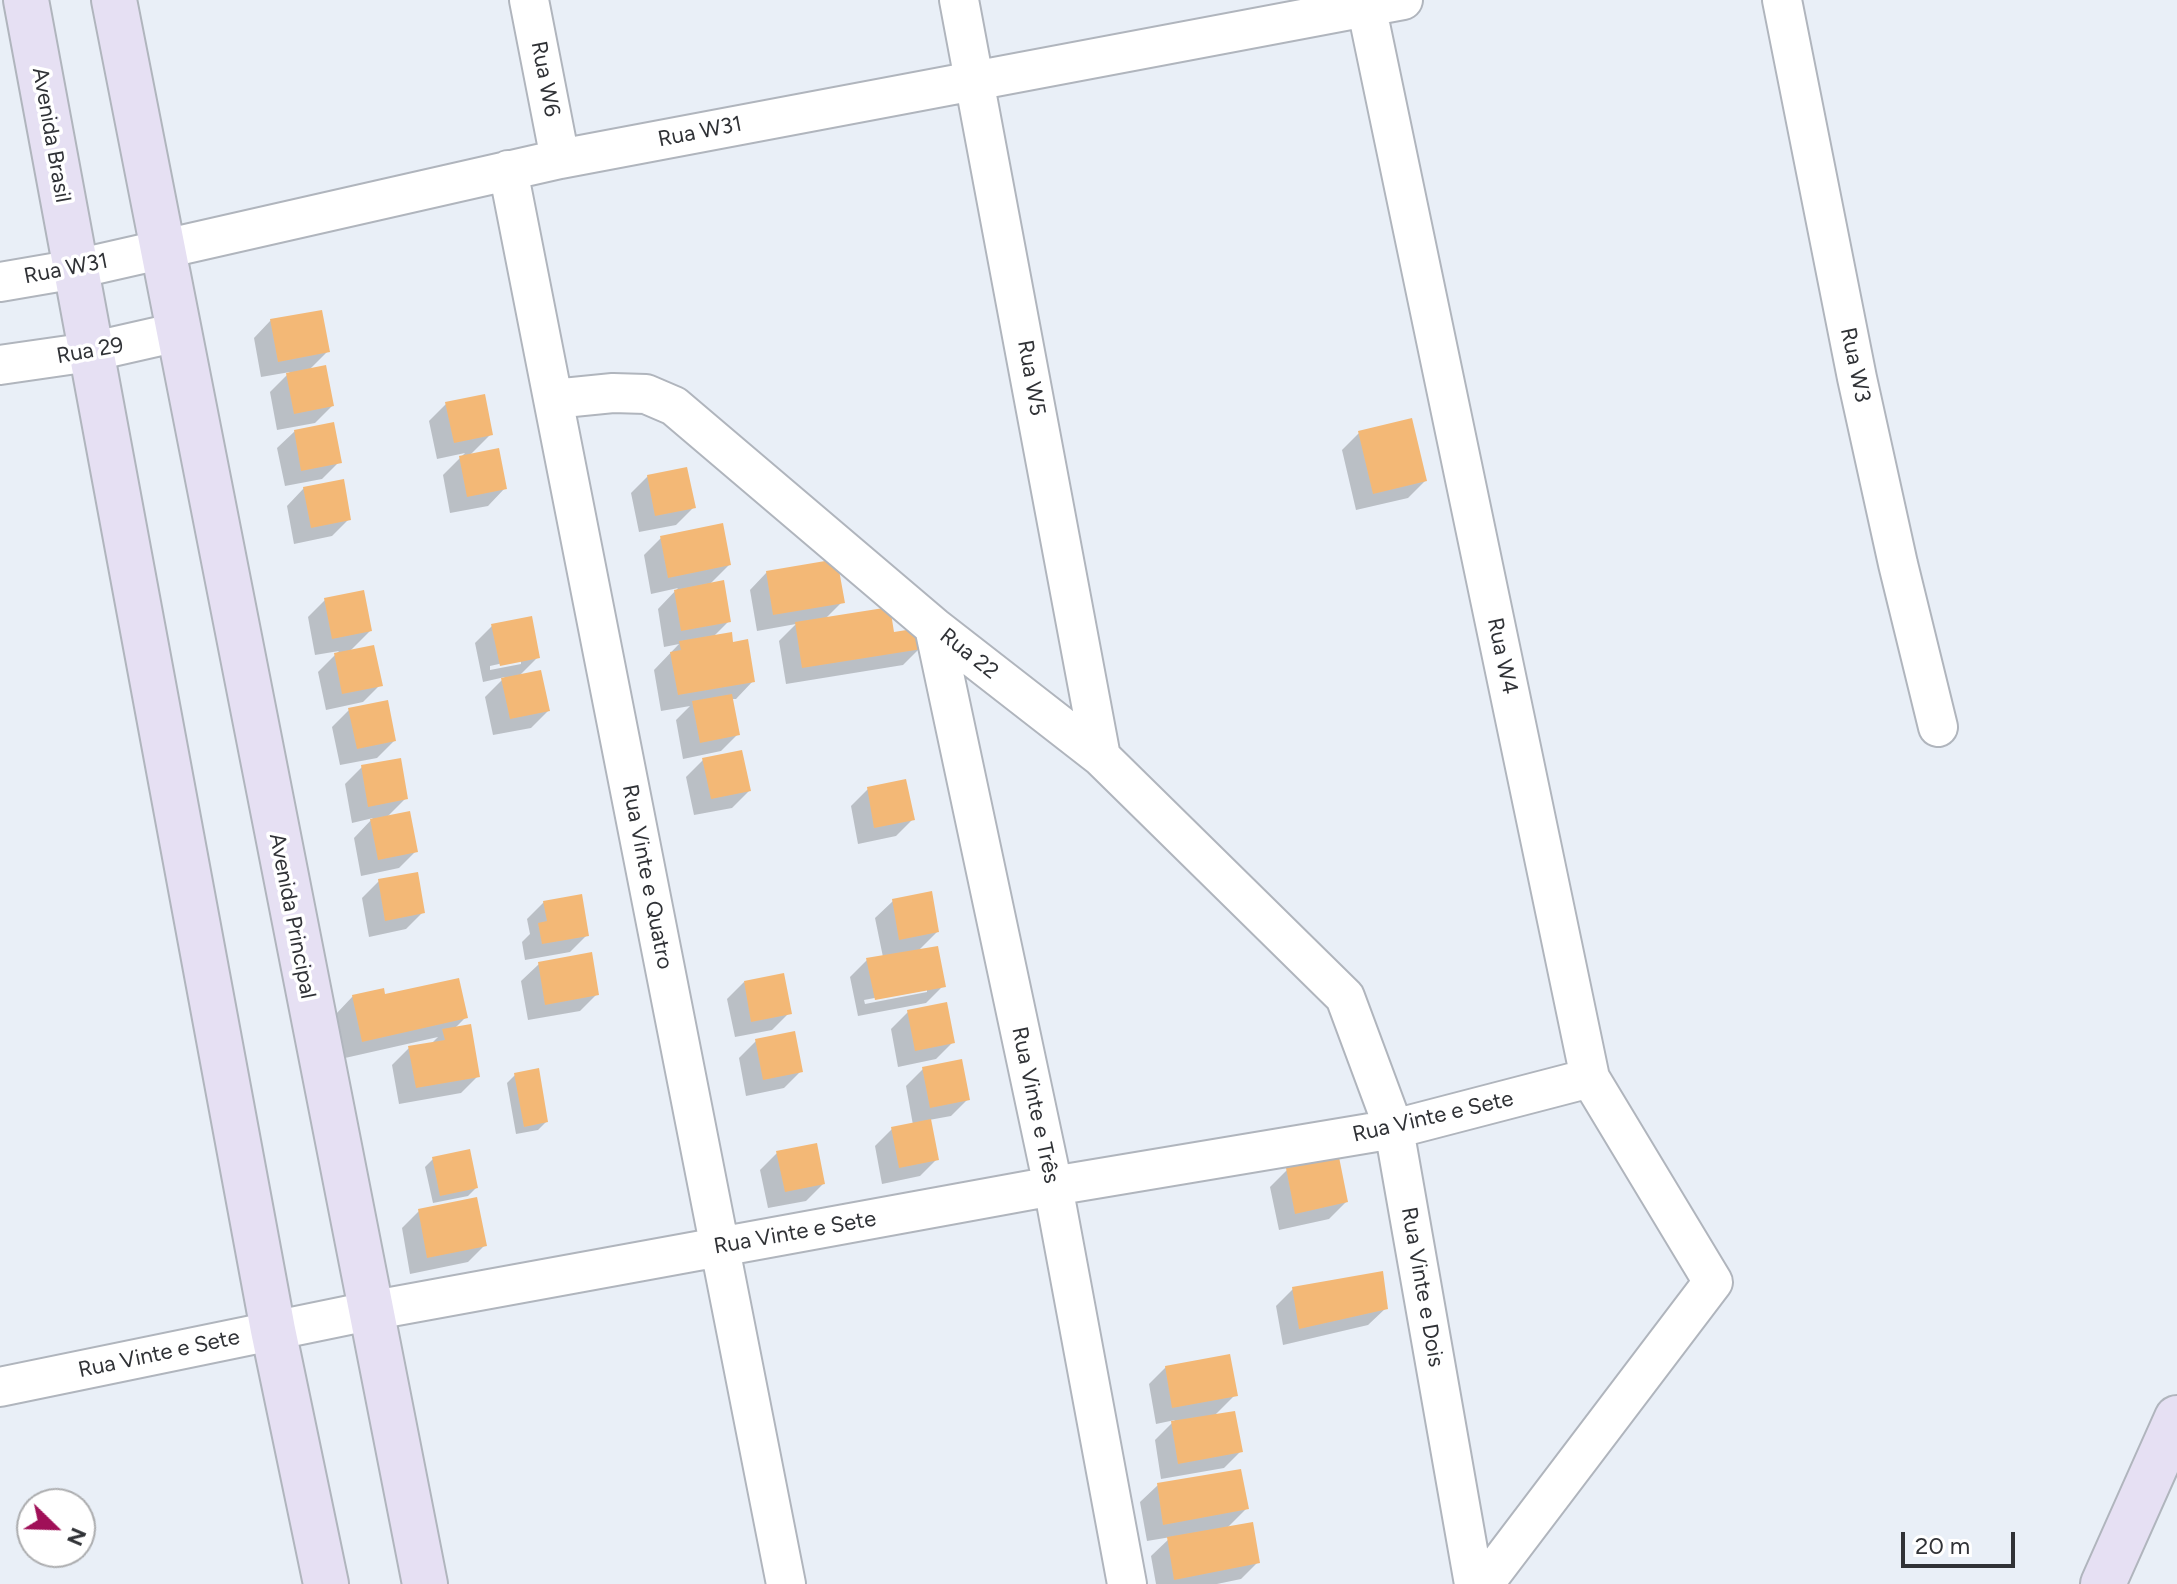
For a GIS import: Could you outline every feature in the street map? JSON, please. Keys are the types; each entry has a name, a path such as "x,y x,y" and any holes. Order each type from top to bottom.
{"street":[{"name":"Avenida Brasil","path":"26,0 76,269"},
{"path":"114,0 162,248"},
{"name":"Rua W6","path":"529,0 560,159"},
{"name":"Rua W5","path":"959,0 1101,757"},
{"name":"Rua W3","path":"1782,0 1857,378 1938,727"},
{"name":"Rua W31","path":"0,282 76,269 560,159 1378,2"},
{"name":"Rua W4","path":"1378,2 1590,1078 1713,1282 1484,1584"},
{"name":"Rua Vinte e Quatro","path":"508,170 786,1584"},
{"name":"Avenida Principal","path":"162,248 425,1584"},
{"path":"76,269 273,1330 326,1584"},
{"name":"Rua 29","path":"0,365 90,352 178,332"},
{"name":"Rua 22","path":"553,399 613,393 646,394 674,406 934,627 1101,757 1345,997"},
{"name":"Rua Vinte e Três","path":"934,627 1053,1186 1127,1584"},
{"name":"Rua Vinte e Dois","path":"1345,997 1394,1129 1474,1584"},
{"name":"Rua Vinte e Sete","path":"0,1387 369,1311 1053,1186 1394,1129 1590,1078"},
{"path":"2103,1584 2177,1418"}],"building":[{"path":"322,310 330,352 278,362 270,319"},
{"path":"326,365 334,406 294,414 286,373"},
{"path":"485,394 493,435 454,443 445,402"},
{"path":"1412,418 1427,481 1373,494 1358,431"},
{"path":"334,422 342,463 301,471 294,430"},
{"path":"499,448 507,489 467,497 459,456"},
{"path":"687,467 696,508 655,516 647,475"},
{"path":"344,479 351,520 311,528 303,487"},
{"path":"723,523 731,565 668,578 660,536"},
{"path":"837,559 845,603 773,615 766,571"},
{"path":"724,580 731,622 681,631 674,590"},
{"path":"364,590 372,631 332,639 324,598"},
{"path":"890,607 894,632 919,628 922,649 802,668 795,622"},
{"path":"532,616 540,658 500,666 491,624"},
{"path":"732,632 733,642 748,639 755,682 678,695 670,652 681,650 679,641"},
{"path":"374,645 383,686 342,694 334,653"},
{"path":"541,670 550,711 510,719 501,678"},
{"path":"732,694 740,735 700,743 692,701"},
{"path":"388,700 396,741 357,749 348,708"},
{"path":"742,750 751,791 711,799 702,758"},
{"path":"401,758 408,799 368,807 361,765"},
{"path":"906,779 915,820 874,828 867,787"},
{"path":"410,811 418,852 378,860 370,819"},
{"path":"418,872 425,913 385,921 378,879"},
{"path":"932,891 939,932 899,940 892,899"},
{"path":"582,894 589,936 542,944 538,923 547,921 543,901"},
{"path":"938,946 946,987 875,1000 866,958"},
{"path":"592,952 599,995 545,1005 538,962"},
{"path":"784,973 792,1014 751,1022 744,981"},
{"path":"459,978 468,1018 362,1042 352,995 384,988 385,994"},
{"path":"947,1002 955,1043 915,1051 907,1010"},
{"path":"471,1024 480,1077 416,1088 408,1046 445,1040 442,1029"},
{"path":"795,1031 803,1072 763,1080 755,1039"},
{"path":"962,1059 970,1100 930,1108 922,1067"},
{"path":"539,1068 548,1122 524,1127 514,1073"},
{"path":"931,1119 939,1160 899,1168 891,1127"},
{"path":"817,1143 825,1184 785,1192 776,1151"},
{"path":"470,1149 478,1188 440,1196 432,1157"},
{"path":"1339,1157 1348,1202 1295,1214 1286,1168"},
{"path":"477,1197 487,1246 427,1258 418,1209"},
{"path":"1383,1271 1388,1309 1299,1329 1292,1287"},
{"path":"1230,1354 1238,1396 1172,1408 1165,1366"},
{"path":"1235,1411 1243,1452 1178,1464 1171,1421"},
{"path":"1241,1469 1249,1509 1163,1525 1157,1483"},
{"path":"1253,1522 1260,1563 1174,1580 1167,1537"}]}
